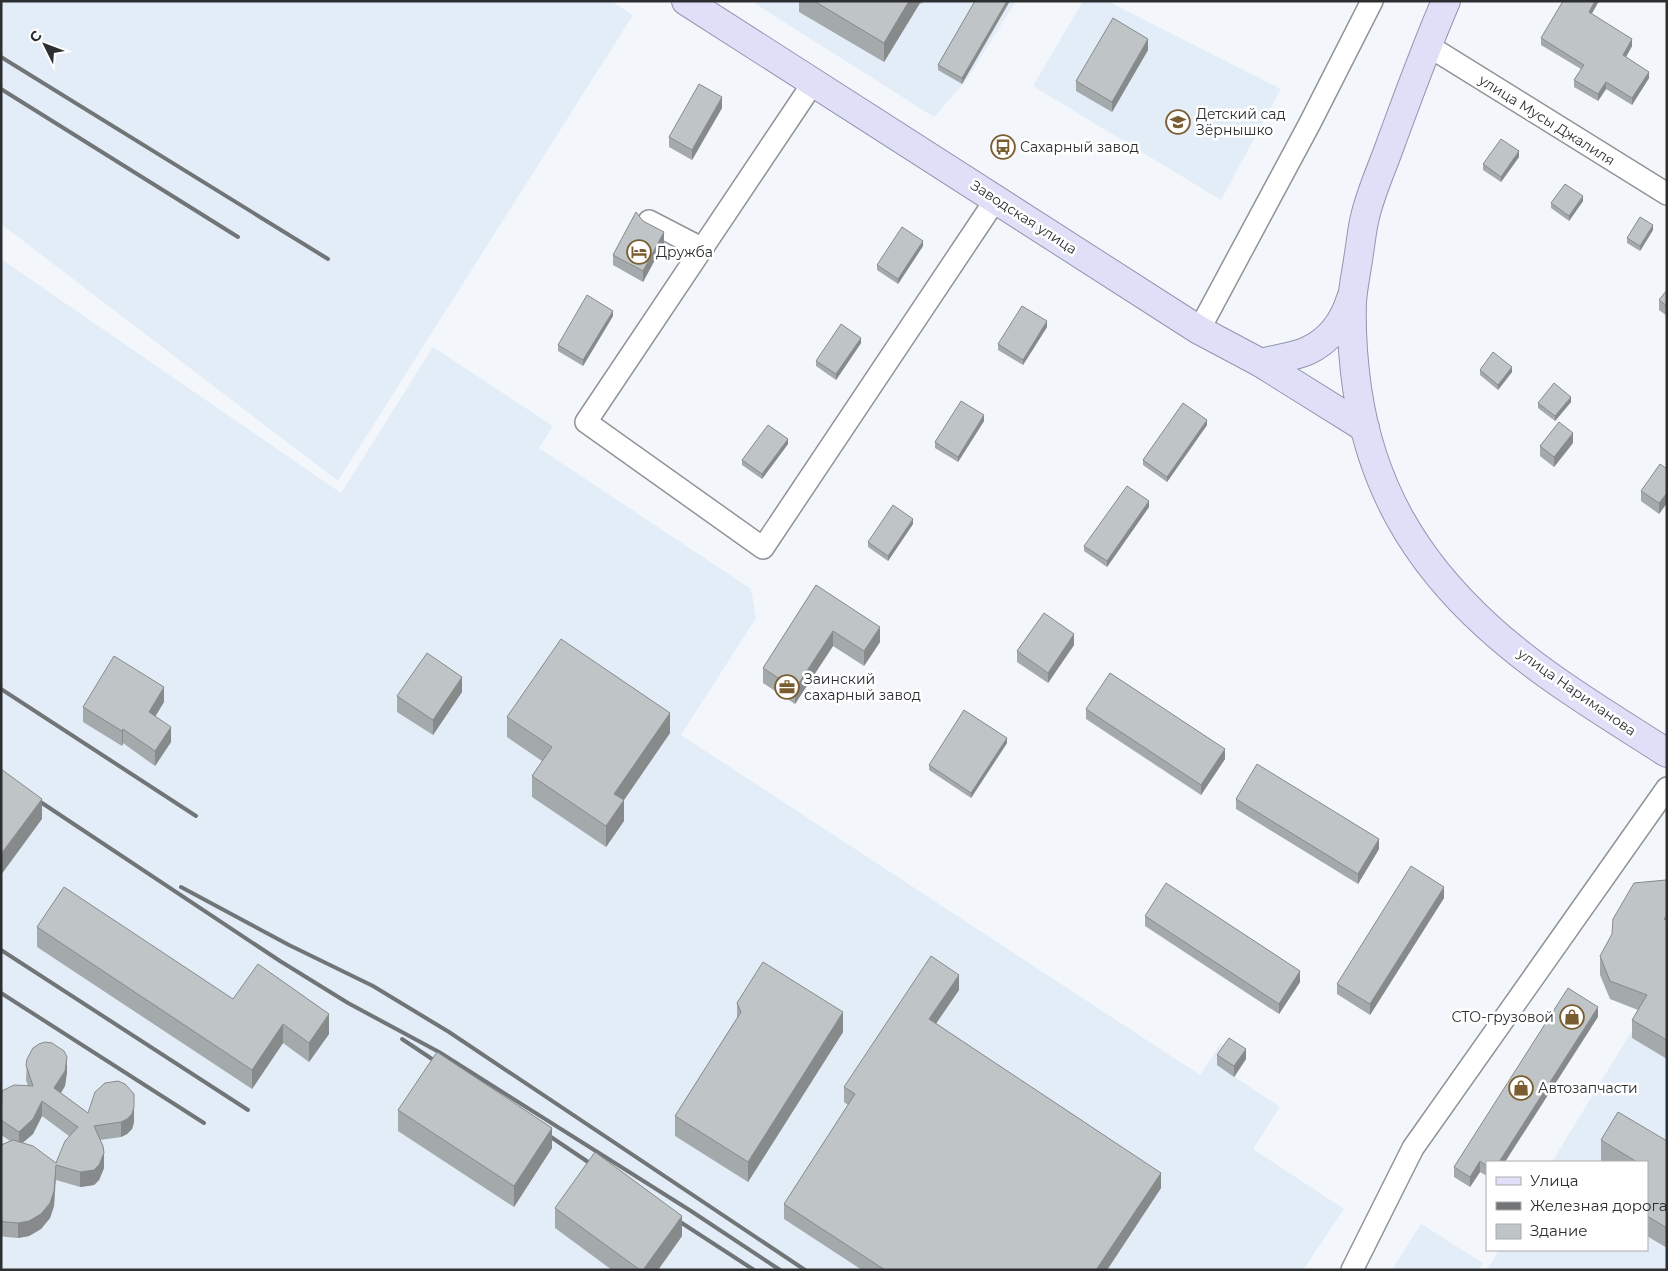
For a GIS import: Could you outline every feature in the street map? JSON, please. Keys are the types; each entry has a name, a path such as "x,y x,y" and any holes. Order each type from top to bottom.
{"main road":[{"name":"Заводская улица","path":"686,1 1200,330 1261,363 1365,428"},
{"path":"1261,363 1306,352 1333,331 1346,312 1353,290 1365,217 1384,159 1446,1"},
{"name":"улица Нариманова","path":"1353,290 1353,355 1365,428 1371,453 1380,477 1402,524 1430,565 1455,595 1500,638 1545,673 1667,753"}],"street":[{"path":"1200,330 1372,1"},
{"name":"улица Мусы Джалиля","path":"1428,44 1667,194"},
{"path":"813,83 586,422 763,548 996,199"},
{"path":"649,222 703,249"},
{"path":"1352,1270 1413,1148 1667,788"}],"shaded area":[{"path":"1,1 611,1 633,15 338,481 1,224"},
{"path":"751,1 1016,1 966,81 934,117"},
{"name":"Детский сад Зёрнышко","path":"1083,1 1107,1 1281,89 1221,200 1033,86"},
{"path":"1,259 341,493 433,347 553,426 539,448 751,589 756,618 681,735 1200,1075 1221,1043 1246,1059 1235,1077 1280,1107 1253,1149 1344,1209 1303,1270 1,1270"},
{"path":"1667,973 1667,1270 1487,1270 1498,1251 1648,1251 1648,1161 1553,1161"},
{"path":"1421,1224 1483,1263 1479,1270 1392,1270"}],"building":[{"path":"814,1 909,1 884,43"},
{"path":"975,1 1007,1 962,78 938,65"},
{"path":"1563,1 1595,1 1589,12 1632,39 1623,55 1649,72 1632,98 1606,82 1598,94 1574,80 1584,65 1541,38"},
{"path":"1113,18 1148,39 1112,102 1076,81"},
{"path":"699,84 722,97 692,150 669,137"},
{"path":"1501,139 1519,151 1501,177 1483,164"},
{"path":"1565,184 1583,196 1569,216 1551,203"},
{"name":"Дружба","path":"636,212 643,221 664,232 643,271 613,255"},
{"path":"1640,217 1653,225 1640,246 1627,238"},
{"path":"902,227 923,241 898,279 877,265"},
{"path":"1667,290 1667,306 1659,300"},
{"path":"587,295 613,311 583,360 558,345"},
{"path":"1022,306 1047,321 1023,360 998,344"},
{"path":"841,324 861,338 836,374 816,361"},
{"path":"1493,352 1512,367 1498,385 1480,370"},
{"path":"1554,383 1571,397 1555,416 1538,403"},
{"path":"961,401 984,415 958,457 935,442"},
{"path":"1183,403 1207,420 1167,477 1143,460"},
{"path":"1559,422 1573,433 1554,457 1540,446"},
{"path":"768,425 788,439 762,474 742,460"},
{"path":"1660,464 1667,469 1667,493 1659,503 1641,491"},
{"path":"1127,486 1149,501 1107,561 1084,546"},
{"path":"893,505 913,519 888,556 868,542"},
{"path":"816,585 880,627 864,651 833,631 795,689 763,668"},
{"path":"1044,613 1074,634 1048,673 1017,651"},
{"path":"561,639 670,713 614,794 624,800 606,826 532,776 552,747 507,717"},
{"path":"427,653 462,677 433,720 397,696"},
{"path":"114,656 164,687 149,712 171,727 155,751 123,729 122,731 83,707"},
{"path":"1110,673 1225,749 1201,785 1086,709"},
{"path":"964,710 1007,738 971,793 929,765"},
{"path":"1257,764 1379,839 1358,874 1236,799"},
{"path":"1,769 42,799 1,854"},
{"path":"1411,866 1444,887 1370,1004 1337,984"},
{"path":"1666,880 1667,915 1664,919 1667,921 1667,1040 1632,1020 1647,995 1610,981 1600,956 1612,934 1613,919 1634,883"},
{"path":"1166,883 1300,971 1279,1004 1145,916"},
{"path":"64,887 233,999 258,964 329,1014 309,1043 283,1024 252,1070 37,927"},
{"path":"931,956 959,975 929,1019 1161,1173 1096,1270 885,1270 784,1204 855,1094 844,1087"},
{"path":"763,962 843,1012 748,1162 675,1116 741,1012 737,1003"},
{"path":"1568,988 1598,1007 1500,1161 1486,1161 1486,1165 1480,1161 1470,1177 1454,1167"},
{"path":"1229,1038 1246,1049 1234,1066 1217,1055"},
{"path":"45,1042 52,1043 64,1051 67,1057 65,1071 54,1088 88,1113 95,1092 105,1083 118,1081 125,1084 134,1094 134,1107 132,1114 121,1122 94,1126 104,1153 99,1165 94,1170 80,1172 56,1165 54,1191 50,1203 41,1214 29,1221 18,1223 1,1221 1,1145 13,1140 33,1146 56,1163 65,1141 78,1127 42,1101 33,1119 19,1132 1,1120 2,1091 14,1085 33,1086 26,1065 27,1059 33,1048"},
{"path":"437,1052 552,1128 514,1186 398,1110"},
{"path":"1618,1112 1667,1141 1667,1228 1648,1217 1648,1161 1635,1161 1601,1140"},
{"path":"595,1152 682,1216 643,1270 640,1270 555,1208"}],"railway":[{"path":"1,57 328,259"},
{"path":"1,89 238,237"},
{"path":"1,689 196,816"},
{"path":"30,795 280,961 348,1003 439,1052 691,1211 780,1270"},
{"path":"181,887 289,945 373,986 449,1032 805,1270"},
{"path":"1,950 248,1110"},
{"path":"1,993 204,1123"},
{"path":"402,1039 444,1067"},
{"path":"542,1131 600,1170"},
{"path":"671,1216 754,1270"}],"place":[{"name":"Детский сад Зёрнышко","path":"1178,122"},
{"name":"Сахарный завод","path":"1003,147"},
{"name":"Дружба","path":"639,252"},
{"name":"Заинский сахарный завод","path":"787,687"},
{"name":"СТО-грузовой","path":"1572,1017"},
{"name":"Автозапчасти","path":"1521,1088"}]}
